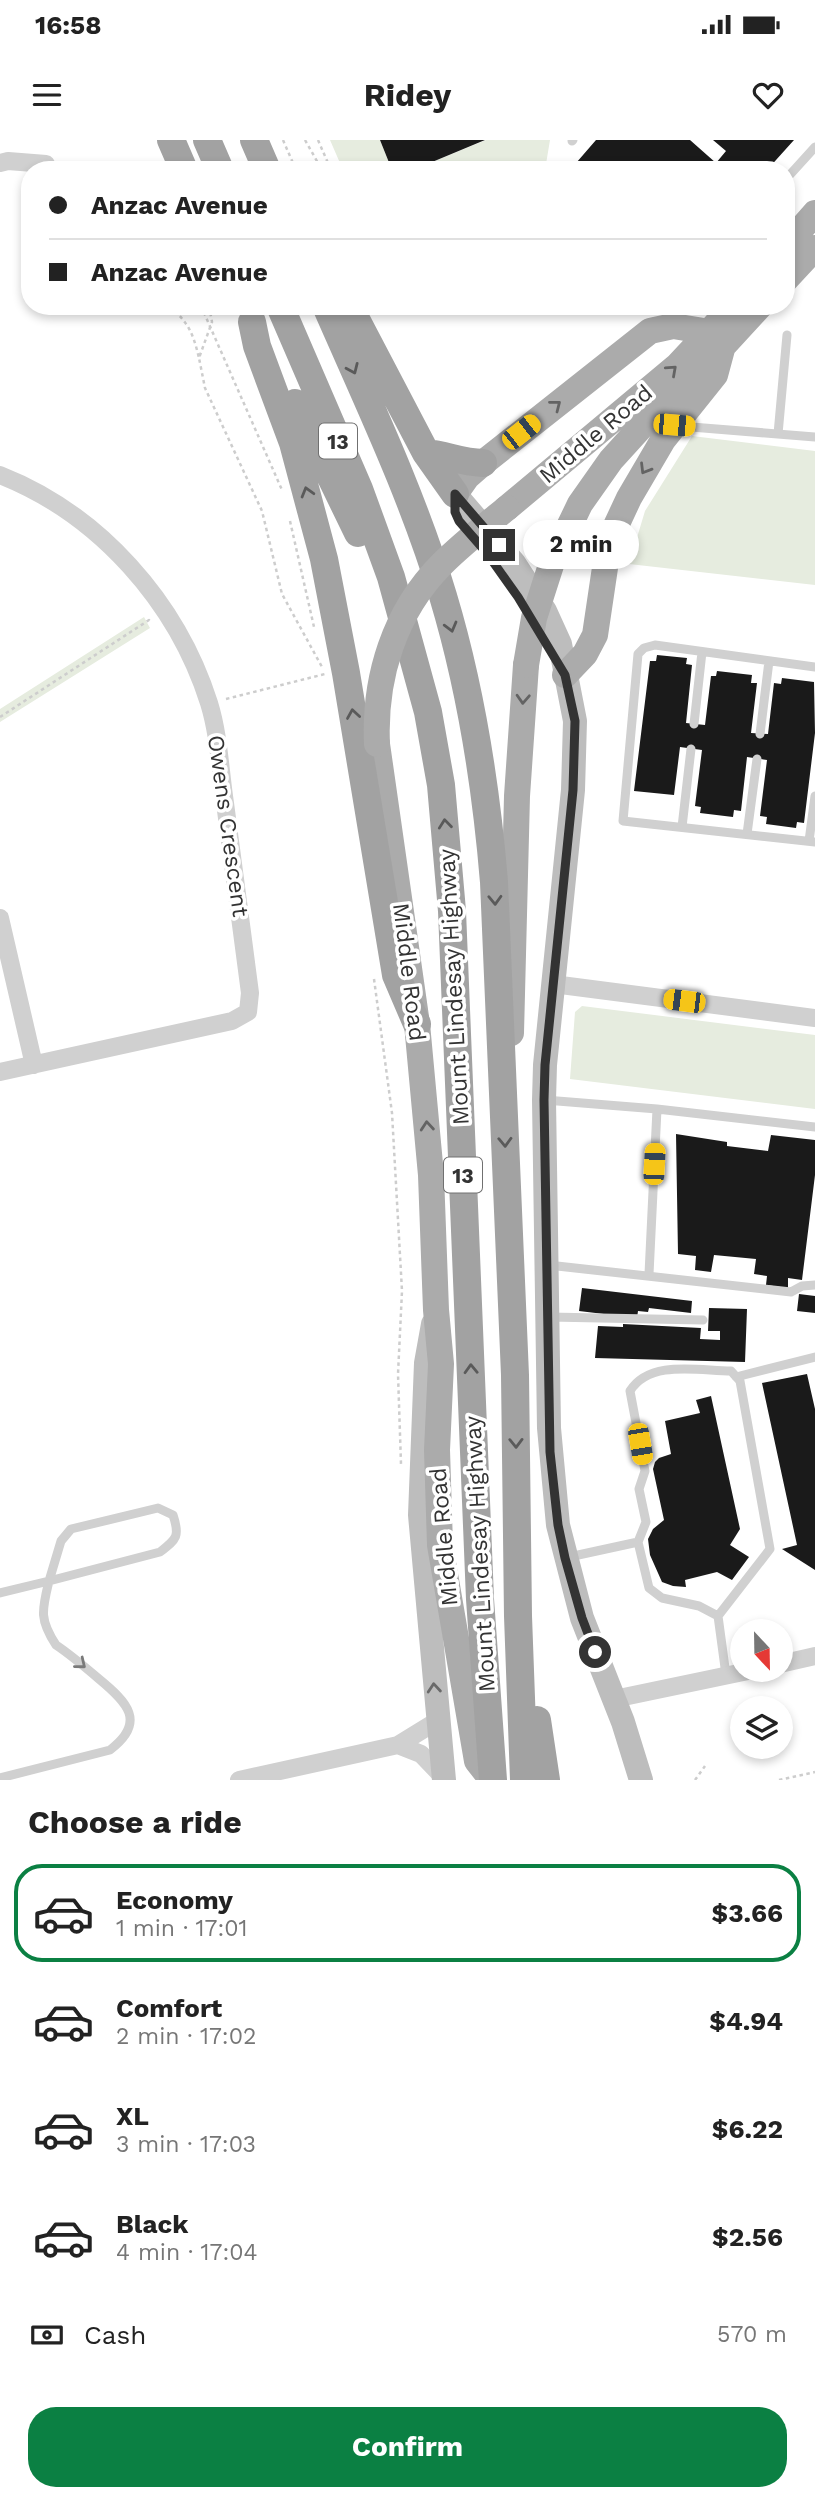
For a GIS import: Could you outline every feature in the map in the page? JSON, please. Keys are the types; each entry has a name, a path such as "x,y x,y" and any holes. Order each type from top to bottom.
{"highway":[{"path":"171,140 180,161"},
{"path":"207,140 216,161"},
{"path":"254,140 263,161"},
{"path":"248,315 293,443 324,559 346,673 396,975 417,1024"},
{"path":"249,315 265,342 368,554 391,577"},
{"name":"Mount Lindesay Highway","path":"283,315 359,489 391,577 430,723 440,785 448,861 480,1599 493,1780"},
{"name":"Mount Lindesay Highway","path":"330,315 397,469 442,593 461,666 481,763 494,882 515,1375 524,1780"},
{"path":"354,315 426,453 455,494"},
{"path":"426,453 439,454 458,461 483,463"},
{"path":"520,1675 535,1706 546,1780"}],"main road":[{"path":"795,235 815,212"},
{"path":"795,269 815,248"},
{"name":"Middle Road","path":"502,1074 512,1027 517,796 526,665 534,618 552,562 580,504 611,460 716,340 728,315"},
{"name":"Middle Road","path":"493,1780 477,1761 440,1545 437,1450 441,1364 436,1310 431,1175 417,1024 377,744 378,695 391,642 413,599 440,566 667,375 748,315"},
{"path":"565,675 585,654 595,635 600,591 615,528 644,470 674,425 715,375 716,340 673,326 650,331 483,463 467,477 455,494 455,512 459,521 486,552 518,597 565,675 575,721 575,750 544,1100 550,1452 558,1525 565,1558 582,1618 614,1699 641,1780"},
{"path":"436,1310 426,1363 420,1515 444,1779"}],"street":[{"path":"0,163 21,162"},
{"name":"Owens Crescent","path":"0,475 23,484 66,510 104,540 135,572 172,621 198,674 214,723 250,993 248,1012 232,1021 0,1072"},
{"path":"0,918 34,1065"},
{"path":"553,984 815,1018"},
{"path":"793,1661 815,1656"},
{"path":"614,1699 730,1674"},
{"path":"239,1780 398,1745 425,1731 437,1721"},
{"path":"398,1745 421,1754 444,1779"}],"lane":[{"path":"795,169 815,147"},
{"path":"778,434 787,335"},
{"path":"674,425 815,437"},
{"path":"815,667 655,645 644,648 638,654 623,821 812,841 815,796"},
{"path":"694,724 702,652"},
{"path":"760,733 769,661"},
{"path":"682,827 691,748"},
{"path":"747,834 757,759"},
{"path":"544,1100 657,1109 815,1127"},
{"path":"649,1274 657,1109"},
{"path":"547,1264 790,1292 810,1284 815,1285"},
{"path":"547,1317 703,1320"},
{"path":"736,1377 815,1357"},
{"path":"718,1616 699,1606 662,1598 649,1588 638,1542 646,1522 639,1489 645,1471 630,1391 634,1384 648,1374 667,1370 731,1371 740,1381 770,1549 718,1616 726,1675"},
{"path":"0,1592 49,1581 160,1552 174,1542 178,1529 173,1515 158,1508 71,1529 61,1541 49,1581 41,1611 48,1633 56,1645 122,1698 130,1712 130,1726 123,1740 110,1750 0,1778"},
{"path":"565,1558 638,1542"}],"path":[{"path":"283,140 292,161"},
{"path":"305,140 318,161"},
{"path":"318,140 327,161"},
{"path":"180,315 194,335 205,388 262,511 282,594 330,682"},
{"path":"205,315 282,490"},
{"path":"199,358 212,322 211,315"},
{"path":"289,514 314,630"},
{"path":"0,717 149,620 156,631 172,621"},
{"path":"320,656 325,674"},
{"path":"209,704 325,674"},
{"path":"373,977 392,1113 402,1301 398,1374 401,1467"},
{"path":"695,1780 705,1766"},
{"path":"779,1780 815,1772"}],"shaded area":[{"path":"330,140 380,140 388,161 339,161"},
{"path":"486,140 550,140 546,161 435,161"},
{"path":"692,436 815,451 815,585 629,564 645,511"},
{"path":"144,617 150,628 0,722 0,709"},
{"path":"582,1006 815,1035 815,1109 570,1079 575,1012"}],"building":[{"path":"380,140 485,140 435,161 388,161"},
{"path":"596,140 690,140 714,161 578,161"},
{"path":"713,140 794,140 775,161 718,161 726,151"},
{"path":"657,655 687,658 686,664 692,665 686,723 705,725 711,676 716,676 717,671 752,675 751,683 757,683 751,733 768,734 774,683 781,684 782,678 814,682 815,733 804,823 797,822 796,828 766,824 767,817 760,816 767,760 747,757 741,811 734,810 733,817 700,813 701,807 695,806 702,750 680,747 674,795 634,791 650,661 656,661"},
{"path":"676,1134 727,1142 727,1146 768,1151 771,1135 815,1140 815,1175 802,1280 788,1278 788,1288 766,1285 767,1276 754,1274 756,1259 714,1255 711,1272 695,1270 696,1256 678,1254"},
{"path":"582,1288 692,1301 691,1313 649,1308 648,1312 638,1311 637,1318 579,1311"},
{"path":"799,1294 815,1296 815,1313 797,1311"},
{"path":"709,1308 747,1309 745,1362 595,1358 598,1326 623,1327 623,1324 701,1328 700,1339 720,1340 720,1331 708,1331"},
{"path":"807,1374 815,1409 815,1570 782,1549 797,1545 762,1383"},
{"path":"711,1396 740,1529 730,1545 749,1557 732,1580 717,1572 685,1580 686,1587 673,1586 662,1582 650,1555 648,1539 653,1529 664,1520 653,1469 659,1458 671,1454 665,1421 700,1413 696,1400"}],"route":[{"path":"499,545 455,494 455,512 459,521 486,552 518,597 565,675 575,721 573,790 545,1065 549,1428 558,1525 573,1589 595,1652"}]}
